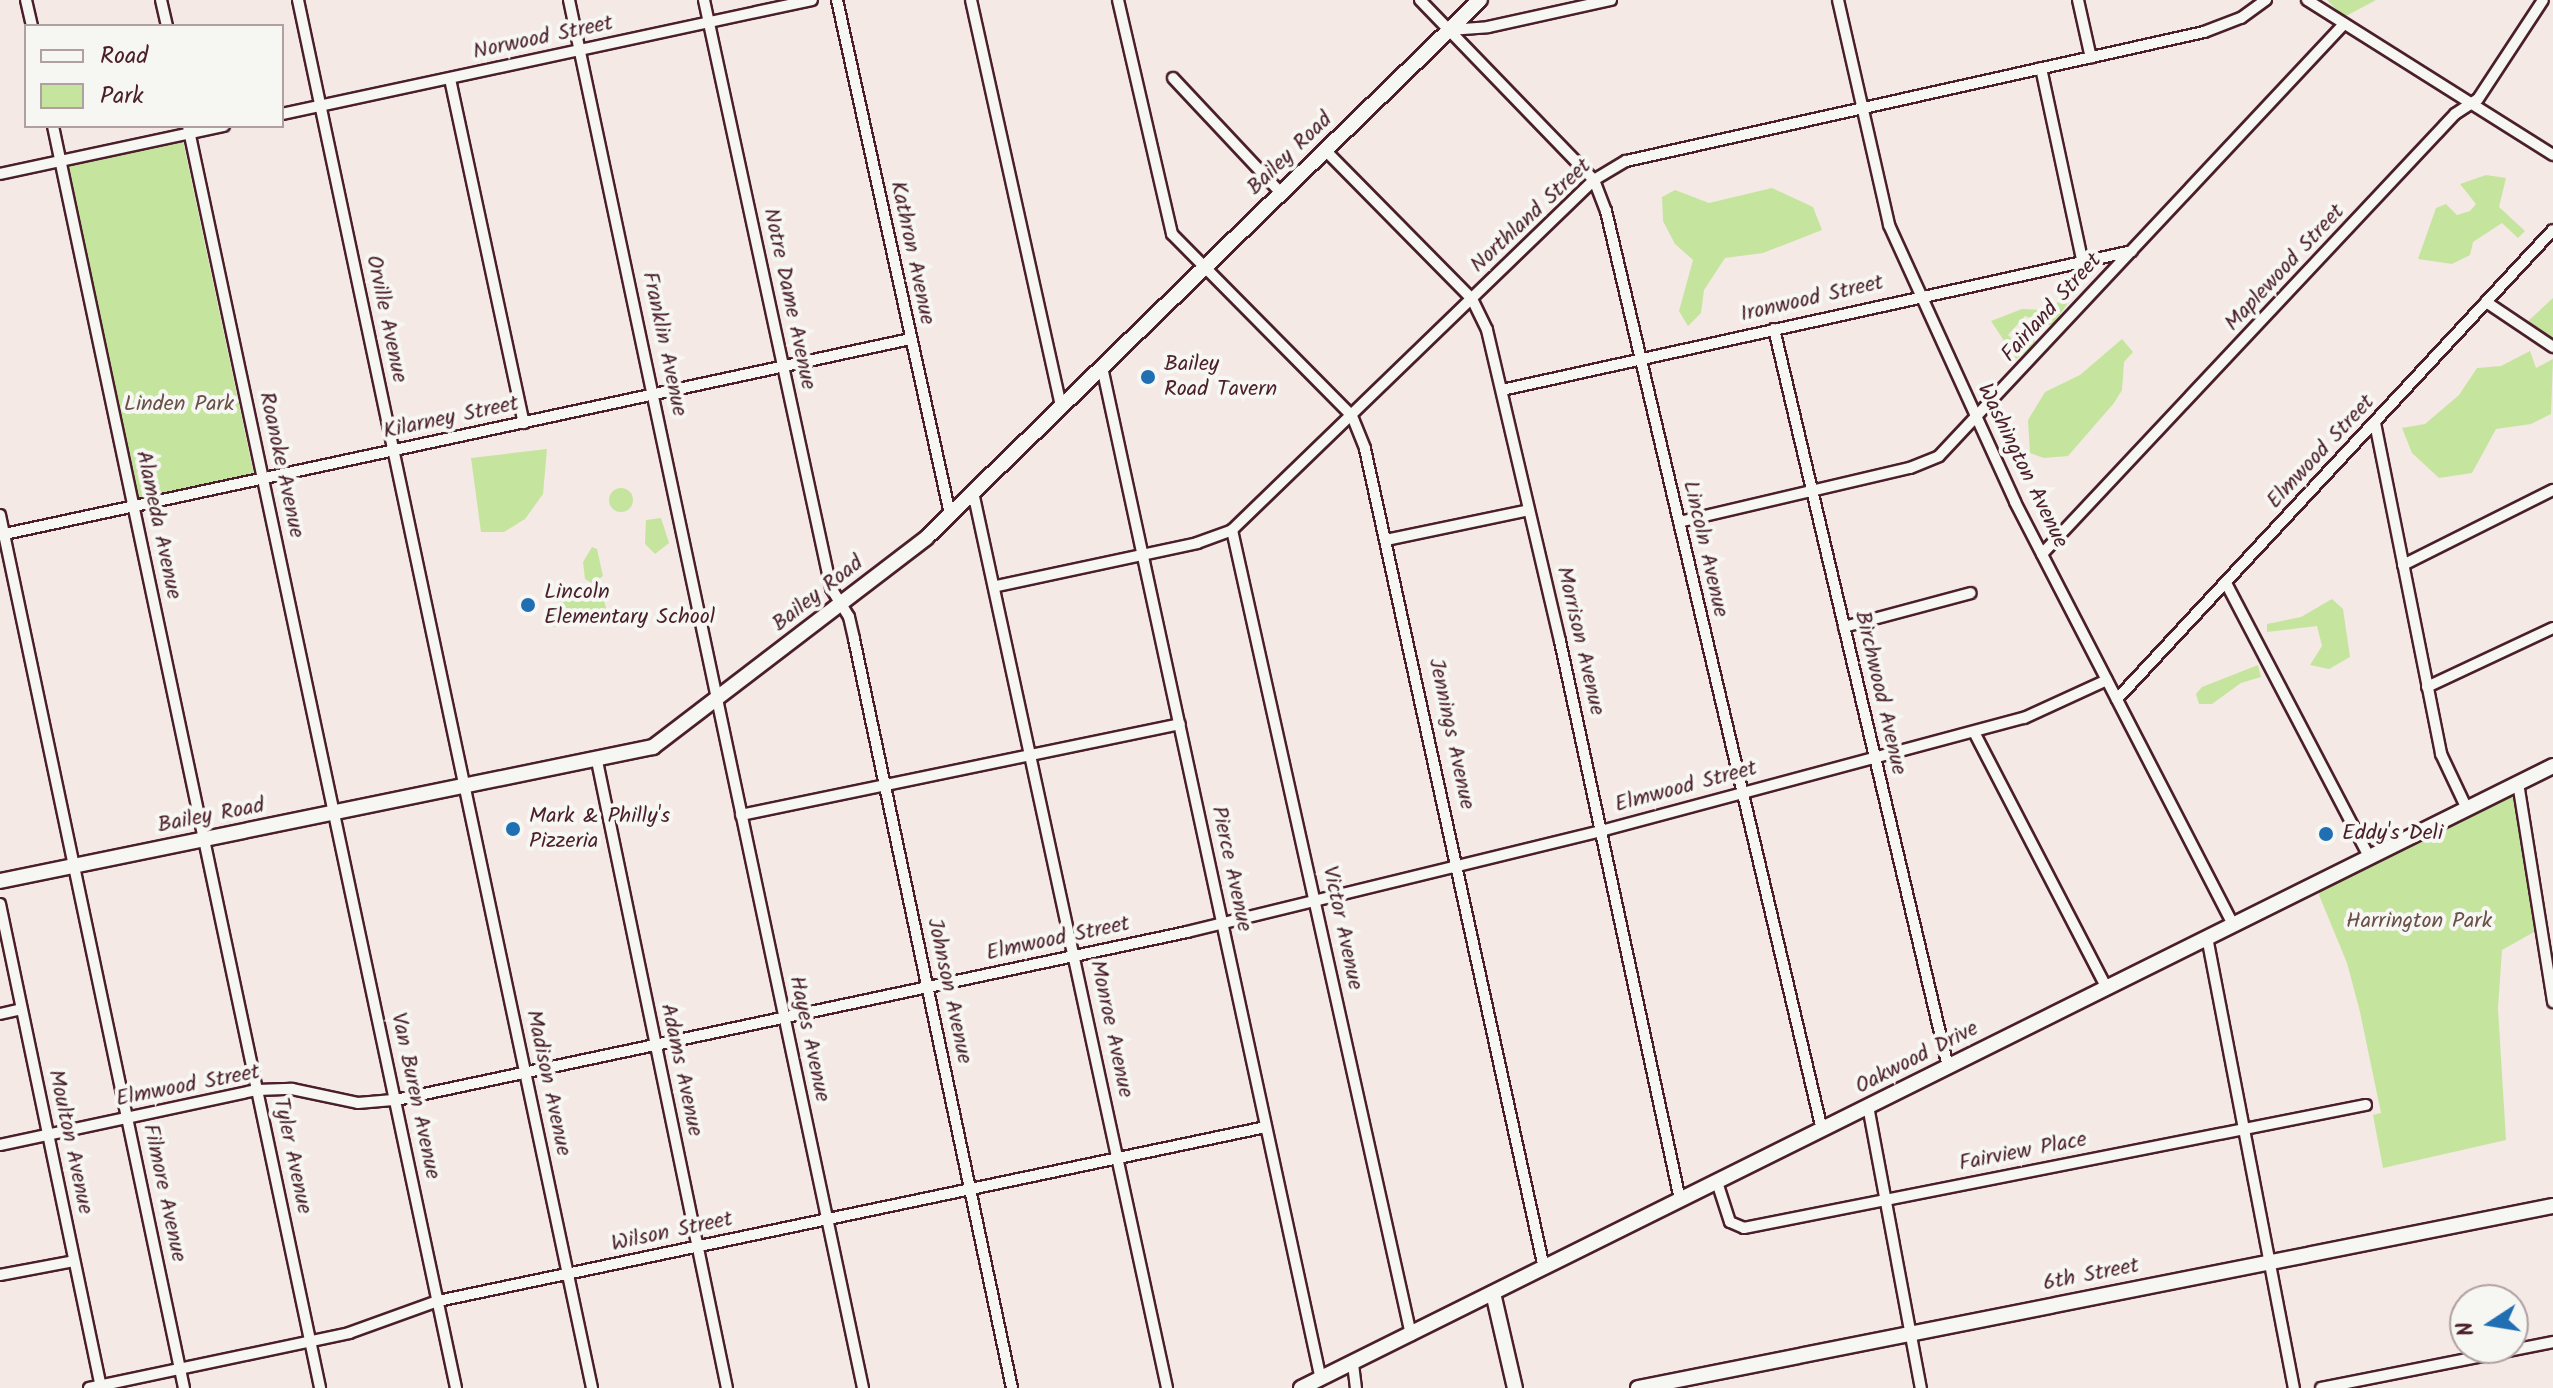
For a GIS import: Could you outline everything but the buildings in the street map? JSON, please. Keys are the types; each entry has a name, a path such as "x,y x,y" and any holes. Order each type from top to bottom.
{"street":[{"path":"26,0 32,24"},
{"path":"161,0 167,24"},
{"name":"Orville Avenue","path":"298,0 466,787"},
{"name":"Franklin Avenue","path":"569,0 719,697"},
{"name":"Notre Dame Avenue","path":"704,0 831,588 840,604"},
{"name":"Norwood Street","path":"284,114 812,0"},
{"name":"Kathron Avenue","path":"837,0 950,514"},
{"path":"971,0 1061,406"},
{"name":"Jennings Avenue","path":"1118,0 1164,212 1172,234 1352,416 1386,540 1544,1268"},
{"name":"Lincoln Avenue","path":"1420,0 1594,180 1641,358 1822,1130"},
{"name":"Bailey Road","path":"0,881 597,761 653,747 840,604 950,514 1480,0"},
{"path":"1449,30 1488,27 1611,0"},
{"name":"Washington Avenue","path":"1838,0 1884,210 1976,421 2233,924"},
{"path":"2078,0 2091,58"},
{"name":"Northland Street","path":"997,586 1145,555 1232,530 1594,180 1626,161 2219,28 2266,0"},
{"path":"2307,0 2553,155"},
{"name":"Maplewood Street","path":"2042,554 2484,92 2543,0"},
{"name":"Fairland Street","path":"1679,522 1925,463 1976,421 2344,24"},
{"path":"2041,68 2082,259"},
{"path":"1173,78 1281,193"},
{"path":"450,79 524,423"},
{"name":"Alameda Avenue","path":"53,128 205,839"},
{"path":"0,174 189,130"},
{"name":"Roanoke Avenue","path":"189,130 335,813"},
{"name":"Morrison Avenue","path":"1325,150 1472,299 1487,330 1601,831 1680,1200"},
{"name":"Elmwood Street","path":"2117,699 2553,230"},
{"name":"Ironwood Street","path":"1502,390 2082,259 2132,251"},
{"path":"2486,302 2553,347"},
{"name":"Birchwood Avenue","path":"1774,329 1948,1067"},
{"name":"Kilarney Street","path":"2,534 910,339"},
{"name":"Pierce Avenue","path":"1102,367 1324,1384"},
{"path":"2375,423 2441,756 2467,809"},
{"path":"2403,565 2553,490"},
{"name":"Monroe Avenue","path":"973,492 997,586 1167,1388"},
{"path":"1386,540 1529,510"},
{"name":"Filmore Avenue","path":"0,515 184,1388"},
{"name":"Victor Avenue","path":"1232,530 1411,1335"},
{"path":"2226,583 2369,857"},
{"path":"1844,627 1971,593"},
{"name":"Johnson Avenue","path":"840,604 849,617 1012,1388"},
{"path":"2427,687 2553,628"},
{"name":"Elmwood Street","path":"0,1145 257,1090 292,1089 358,1103 396,1100 1076,956 1458,867 1974,732 2039,714 2107,680"},
{"name":"Hayes Avenue","path":"719,697 741,815 863,1388"},
{"path":"741,815 1180,724"},
{"path":"1974,732 2106,987"},
{"name":"Adams Avenue","path":"597,761 727,1388"},
{"name":"Oakwood Drive","path":"1301,1388 1324,1384 1353,1364 1493,1293 2553,766"},
{"path":"2518,783 2553,1002"},
{"name":"Madison Avenue","path":"466,787 592,1388"},
{"name":"Van Buren Avenue","path":"335,813 456,1388"},
{"name":"Tyler Avenue","path":"205,839 320,1388"},
{"name":"Moulton Avenue","path":"0,904 74,1261 96,1387"},
{"path":"2207,937 2294,1388"},
{"path":"0,1014 21,1009"},
{"name":"Fairview Place","path":"1717,1182 1730,1222 1744,1228 2366,1105"},
{"path":"1868,1106 1921,1388"},
{"name":"Wilson Street","path":"96,1387 311,1341 438,1301 1266,1127"},
{"name":"6th Street","path":"1638,1388 2553,1206"},
{"path":"0,1275 74,1261"},
{"path":"1493,1293 1515,1388"},
{"path":"2321,1388 2553,1342"},
{"path":"1353,1364 1356,1388"}],"green space":[{"path":"2327,0 2376,0 2344,17"},
{"name":"Linden Park","path":"183,141 254,474 138,498 68,166"},
{"path":"2486,175 2506,178 2499,207 2525,231 2518,238 2502,223 2473,242 2470,255 2452,264 2418,259 2436,208 2446,204 2457,215 2470,211 2476,204 2460,184"},
{"path":"1772,188 1813,207 1822,230 1763,253 1725,258 1704,290 1701,313 1688,326 1679,311 1693,260 1675,244 1663,221 1662,197 1675,190 1709,203"},
{"path":"2553,298 2553,338 2526,323"},
{"path":"2063,299 2070,300 2052,326 2025,316 2008,335 2018,344 2023,339 2040,342 2016,359 1991,321 2022,309 2047,310"},
{"path":"2122,339 2133,352 2124,362 2122,390 2114,403 2068,456 2044,458 2030,453 2028,420 2045,392 2080,375"},
{"path":"2530,351 2536,368 2553,359 2551,414 2531,424 2496,429 2472,473 2439,478 2412,453 2402,428 2425,424 2459,395 2477,368 2501,366"},
{"path":"547,449 543,494 525,519 504,532 481,532 471,458"},
{"path":"621,488 632,495 633,500 626,511 621,512 610,505 609,500 616,489"},
{"path":"661,518 669,543 655,554 645,544 646,520"},
{"path":"592,547 597,549 603,576 593,584 585,579 583,562"},
{"path":"591,592 604,600 608,616 553,627 551,614 559,600"},
{"path":"2332,599 2343,609 2350,657 2329,669 2310,665 2322,646 2317,626 2267,632 2267,624 2301,617"},
{"path":"2258,665 2261,677 2241,683 2212,704 2199,704 2196,694 2202,687"},
{"name":"Harrington Park","path":"2518,783 2541,928 2502,950 2498,1008 2506,1140 2383,1168 2373,1115 2381,1113 2360,1012 2347,963 2319,895 2321,881"}],"place":[{"name":"Bailey Road Tavern","path":"1148,377"},
{"name":"Lincoln Elementary School","path":"528,605"},
{"name":"Mark & Philly's Pizzeria","path":"513,829"},
{"name":"Eddy's Deli","path":"2326,834"}]}
